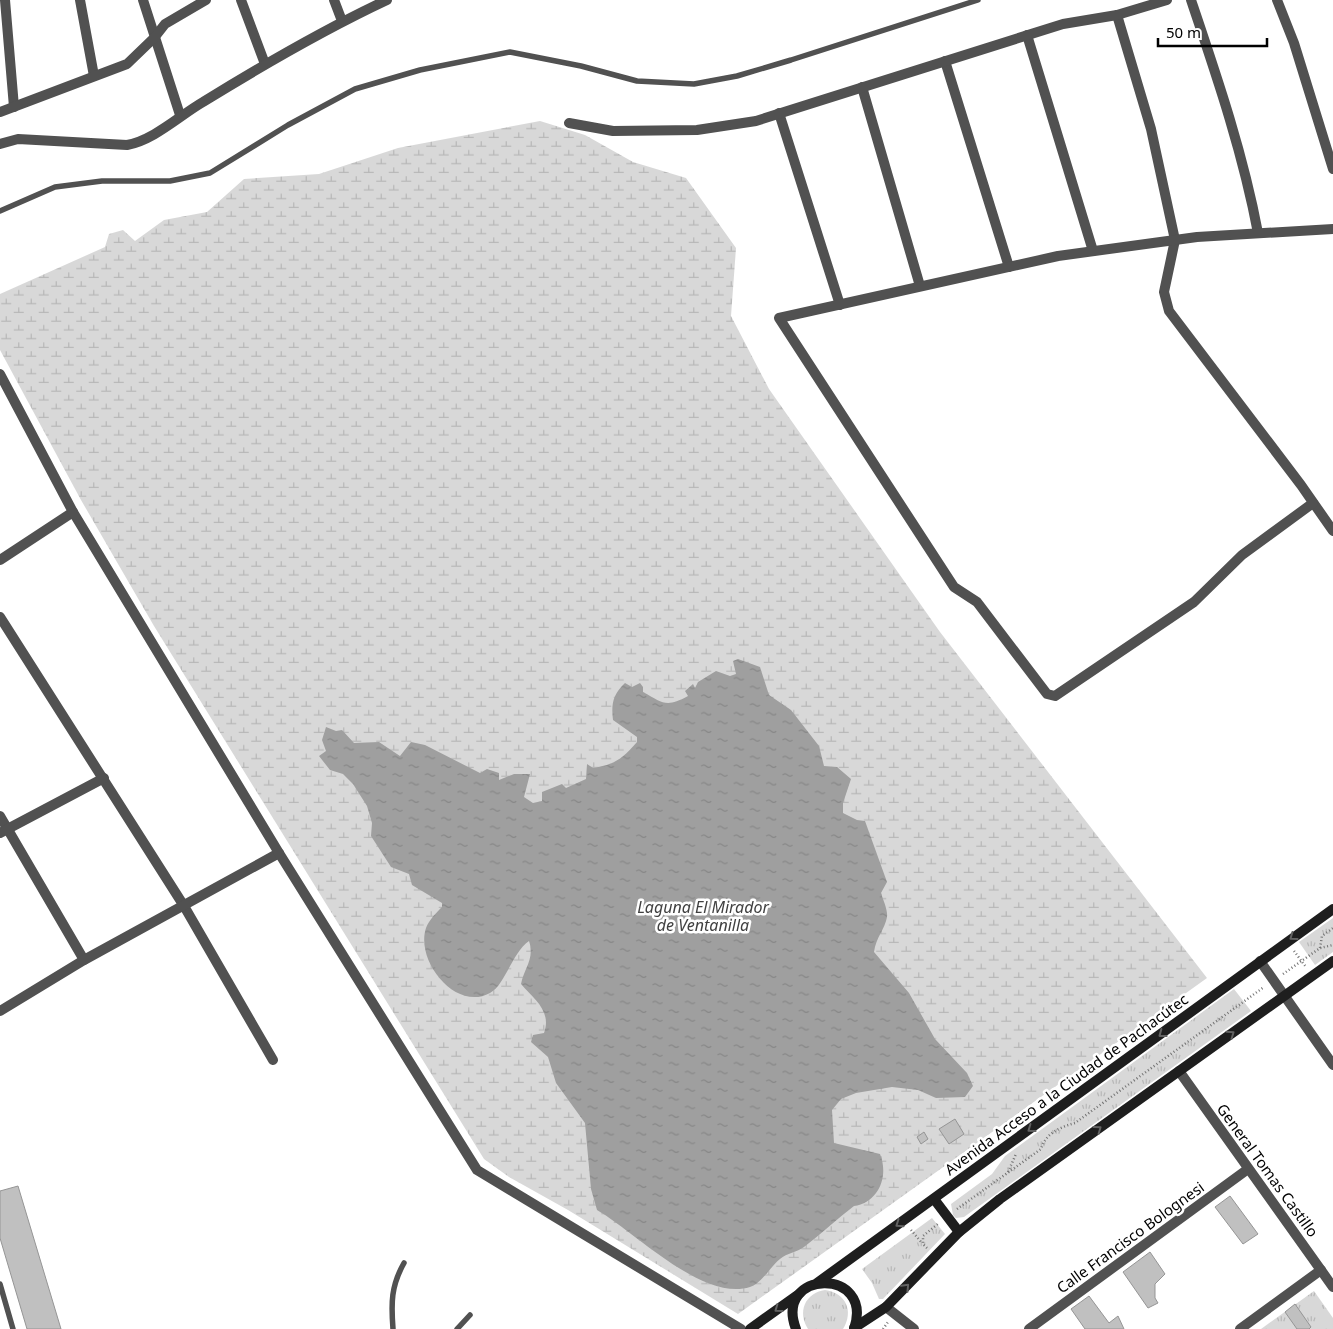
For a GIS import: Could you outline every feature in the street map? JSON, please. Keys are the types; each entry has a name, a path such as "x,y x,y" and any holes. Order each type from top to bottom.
{"main road":[{"name":"Avenida Acceso a la Ciudad de Pachacútec","path":"750,1329 905,1220 1333,909"},
{"path":"854,1329 886,1307 959,1232 1000,1199 1333,961"},
{"path":"934,1199 959,1232"},
{"path":"817,1283 837,1284 853,1298 857,1308 854,1329"},
{"path":"796,1329 793,1312 795,1303 806,1288"}],"street":[{"path":"6,0 14,107"},
{"path":"80,0 94,76"},
{"path":"143,0 180,115"},
{"path":"0,112 127,64 154,38 165,24 206,0"},
{"path":"241,0 265,64"},
{"path":"334,0 342,21"},
{"path":"0,144 18,139 127,145 141,142 180,115 265,64 342,21 387,0"},
{"path":"568,123 613,131 697,130 756,121 1063,24 1117,15 1167,0"},
{"path":"1191,0 1224,98 1248,178 1258,234"},
{"path":"1277,0 1294,43 1333,169"},
{"path":"1117,15 1151,129 1175,240 1164,292 1170,311 1333,531"},
{"path":"1027,35 1094,251"},
{"path":"946,61 1009,267"},
{"path":"862,87 920,286"},
{"path":"779,114 840,304"},
{"path":"1313,503 1242,555 1194,602 1055,696 1047,694 978,602 954,587 779,318 1058,256 1175,240 1333,229"},
{"path":"0,374 73,512 279,853 478,1170 740,1329"},
{"path":"0,560 73,512"},
{"path":"0,617 184,906 273,1060"},
{"path":"4,830 104,778"},
{"path":"0,816 4,830 84,960"},
{"path":"0,1011 84,960 279,853"},
{"path":"1260,961 1333,1065"},
{"name":"General Tomas Castillo","path":"1179,1071 1333,1288"},
{"name":"Calle Francisco Bolognesi","path":"1029,1329 1248,1169"},
{"path":"1240,1329 1321,1270"},
{"path":"886,1307 914,1329"}],"lane":[{"path":"0,211 55,187 102,181 170,181 210,173 288,125 355,89 420,70 510,52 581,66 637,82 694,84 737,76 978,0"},
{"path":"393,1329 391,1299 396,1278 404,1262"},
{"path":"0,1284 13,1329"},
{"path":"457,1329 470,1315"}],"path":[{"path":"1320,948 1322,936 1333,928"},
{"path":"1287,942 1312,976"},
{"path":"923,1244 923,1236 1041,1149 1043,1140 1062,1126 1075,1123 1320,948 1333,945"},
{"path":"1007,1173 1016,1154 1022,1150"},
{"path":"905,1220 928,1250"}],"green space":[{"path":"540,121 585,135 633,162 686,178 736,248 731,316 769,389 940,632 1207,978 738,1314 568,1210 509,1177 484,1159 154,626 81,500 0,350 0,294 105,247 109,234 123,230 135,241 164,220 207,212 244,179 319,174 398,148"},
{"path":"1333,918 1333,952 1315,965 1299,942"},
{"path":"1234,989 1251,1011 964,1217 956,1218 953,1215 951,1204 992,1174 1005,1156"},
{"path":"932,1218 945,1234 883,1299 879,1299 872,1283 862,1269"},
{"path":"825,1290 838,1295 846,1304 848,1316 843,1329 808,1329 805,1323 803,1310 808,1299 812,1295"},
{"path":"1314,1291 1333,1318 1333,1329 1261,1329"}],"water":[{"name":"Laguna El Mirador de Ventanilla","path":"738,659 760,667 769,695 791,710 819,746 824,766 837,767 851,779 843,803 843,813 857,820 865,821 887,882 881,893 887,917 874,952 909,993 935,1039 967,1073 973,1086 965,1097 936,1098 918,1090 892,1087 856,1093 841,1099 832,1110 834,1143 880,1154 883,1171 880,1187 876,1194 863,1204 854,1206 804,1247 780,1259 754,1285 731,1289 712,1284 691,1275 597,1210 591,1189 585,1123 556,1083 548,1057 531,1042 533,1035 544,1033 546,1018 536,1000 521,984 531,953 529,941 518,953 500,983 490,993 477,997 464,996 441,980 432,968 424,941 427,925 442,907 442,903 412,885 409,874 391,867 371,836 372,823 367,806 353,784 343,774 330,770 319,756 326,751 322,740 326,727 336,731 342,730 354,743 379,742 400,756 411,742 425,745 480,773 487,769 499,773 499,780 514,774 530,774 524,797 533,803 542,801 542,792 562,784 566,788 586,779 587,764 593,768 607,765 623,757 637,742 637,737 613,720 612,709 614,700 618,691 625,683 632,687 640,683 643,687 643,692 655,699 665,703 674,702 688,696 685,691 693,684 695,688 698,682 716,671 730,676 736,674 733,661"}],"building":[{"path":"955,1119 964,1134 949,1144 939,1129"},
{"path":"924,1132 928,1139 921,1144 917,1137"},
{"path":"18,1186 61,1329 27,1329 0,1238 0,1191"},
{"path":"1230,1196 1258,1234 1243,1244 1215,1207"},
{"path":"1150,1252 1165,1274 1155,1284 1155,1298 1158,1303 1148,1308 1123,1272"},
{"path":"1089,1296 1109,1323 1118,1316 1124,1329 1085,1329 1071,1309"},
{"path":"1295,1304 1311,1327 1309,1329 1297,1329 1285,1312"}]}
